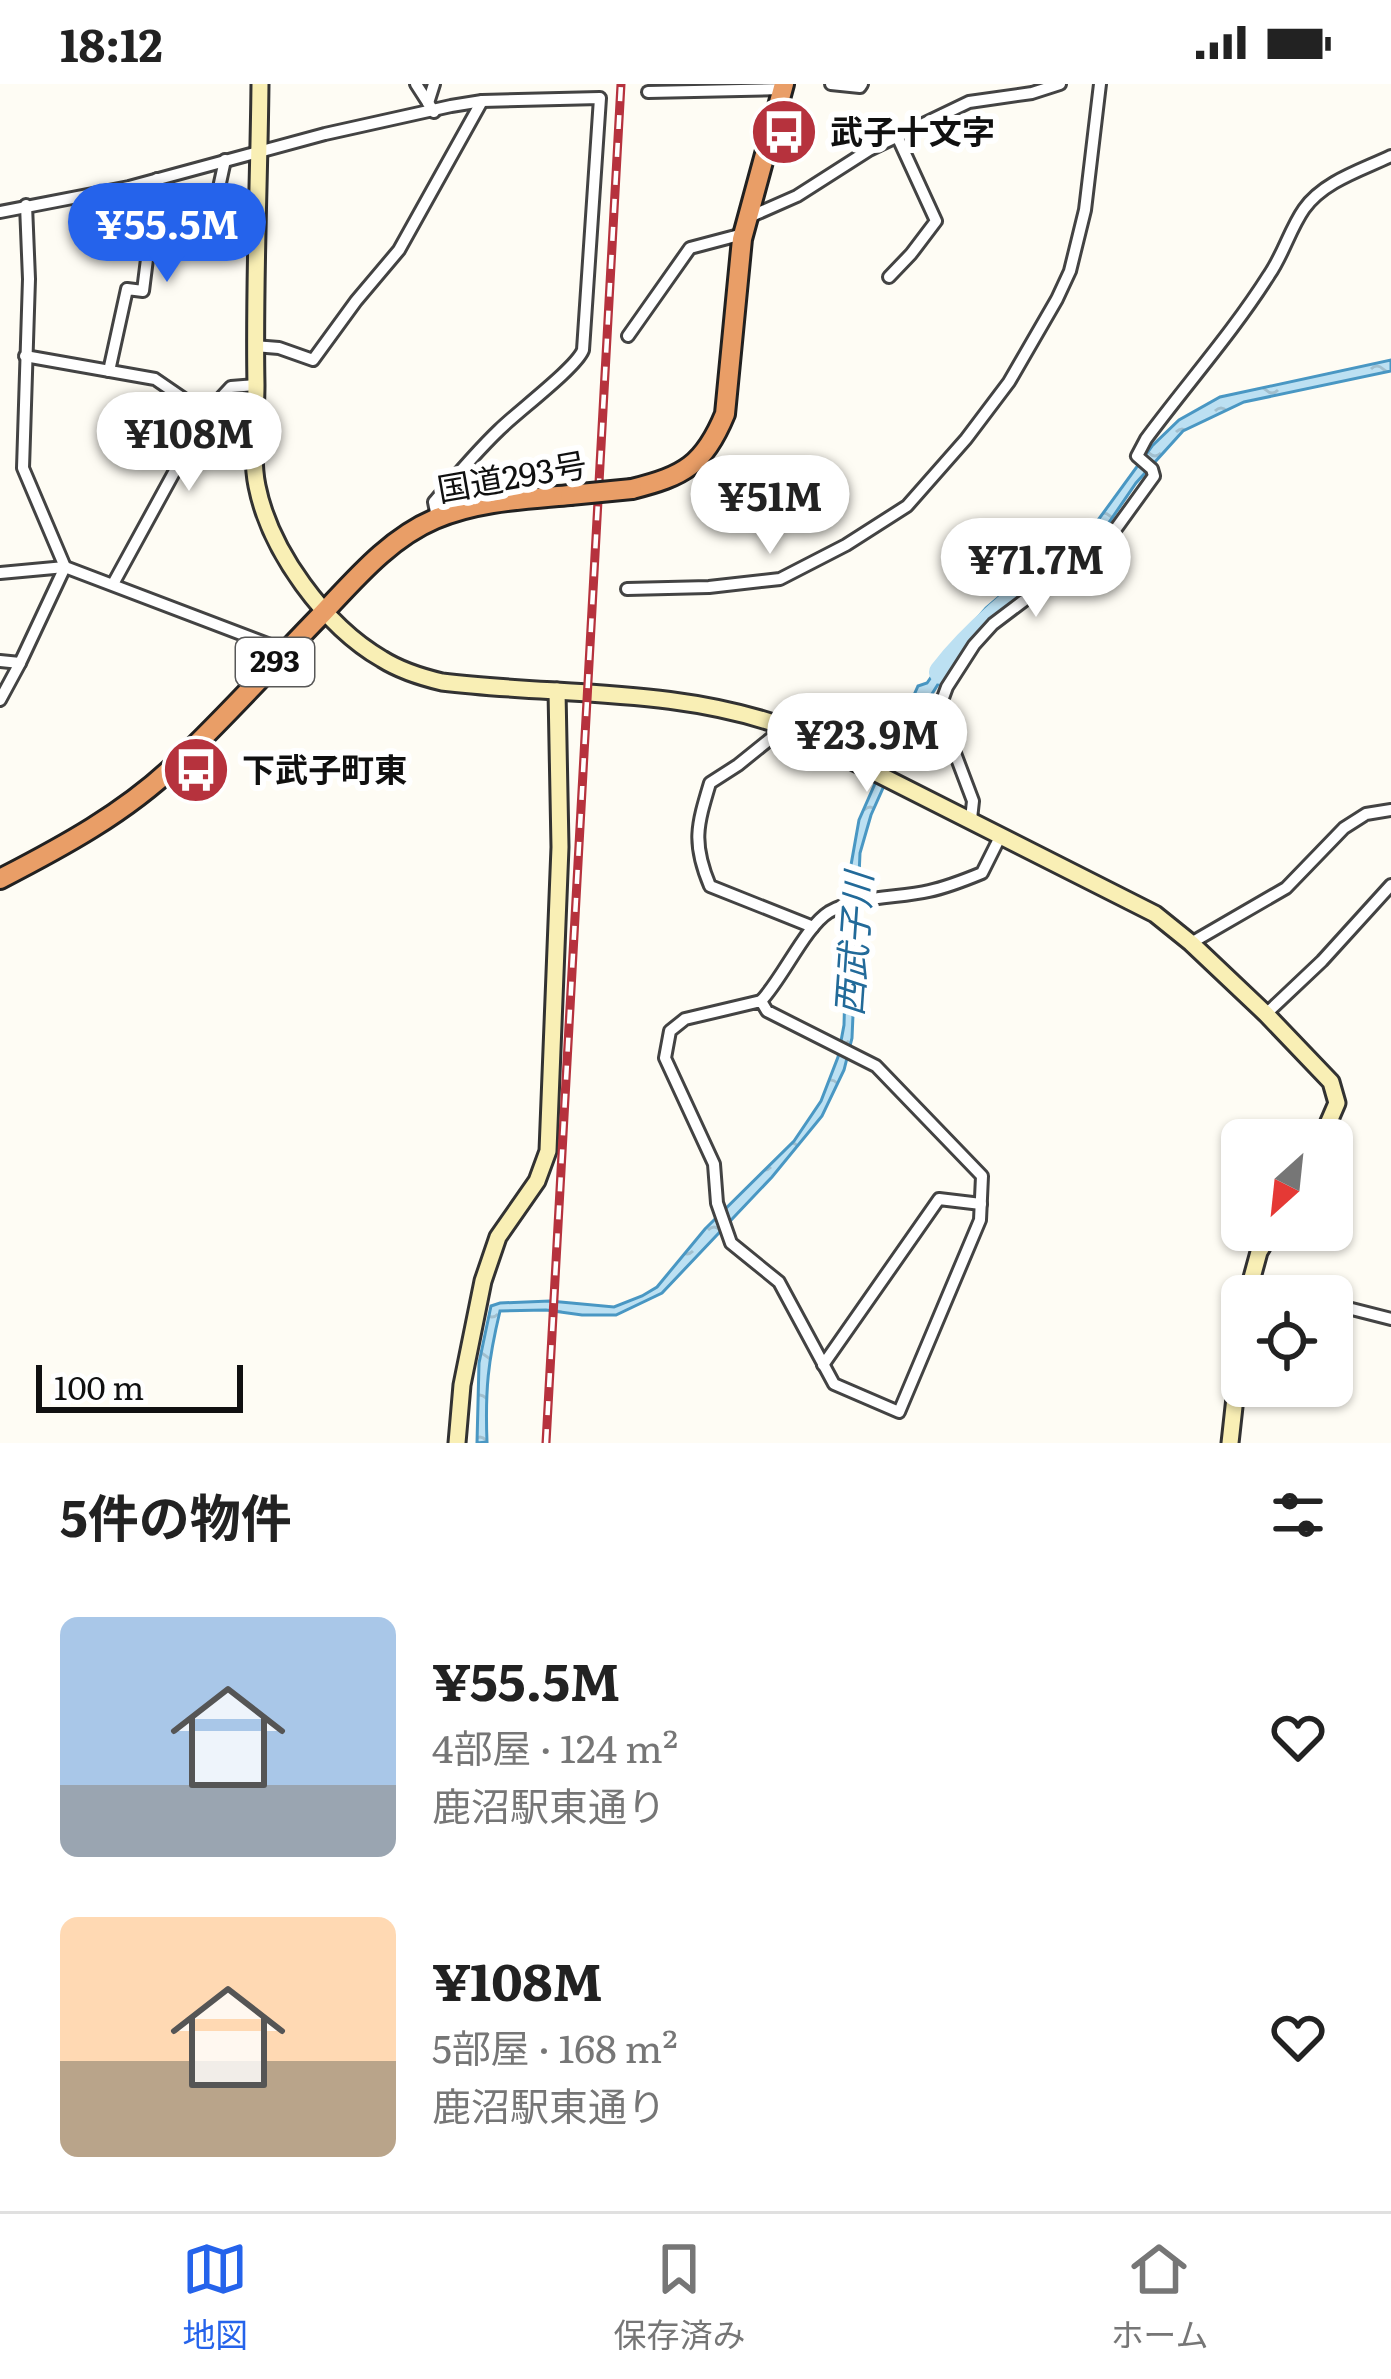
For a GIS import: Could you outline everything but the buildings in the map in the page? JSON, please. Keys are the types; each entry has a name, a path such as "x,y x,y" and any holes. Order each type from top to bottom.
{"highway":[{"name":"国道293号","path":"0,879 97,826 156,783 400,539 437,518 506,502 664,481 688,470 704,455 725,414 745,226 784,86"}],"street":[{"path":"260,84 256,484 292,570 359,643 409,673 442,682 699,703 784,727 1155,914 1266,1014 1331,1082 1336,1103 1330,1119"},
{"path":"416,84 431,108"},
{"path":"431,108 434,84"},
{"path":"592,84 593,98"},
{"path":"831,84 862,84"},
{"path":"628,337 689,248 745,226 869,150 969,102 1060,84"},
{"path":"627,589 780,579 907,506 1009,382 1070,271 1085,210 1100,84"},
{"path":"647,92 784,86"},
{"path":"0,212 129,187 431,108 482,101 600,98 583,350 579,360 470,460 434,502 437,518"},
{"path":"254,346 279,348 313,360 399,250 482,101"},
{"path":"889,277 936,221 897,136"},
{"path":"971,819 973,801 946,735 940,706 959,665 993,624 1107,542 1154,476 1137,456 1146,439 1246,310 1305,208 1347,176 1391,156"},
{"path":"210,229 225,160"},
{"path":"109,370 127,289 143,291 157,179"},
{"path":"0,700 65,568 23,468 29,279 26,205"},
{"path":"25,356 155,379 206,414"},
{"path":"112,584 206,414 231,387 256,385"},
{"path":"0,573 65,568 286,651"},
{"path":"0,661 20,663"},
{"path":"458,1443 462,1385 483,1281 498,1237 537,1181 548,1151 560,847 557,691"},
{"path":"784,727 710,783 696,829 710,886 813,927"},
{"path":"1191,943 1286,888 1344,828 1366,814 1391,810"},
{"path":"761,1001 767,1010 876,1066 982,1176 980,1220 899,1412 834,1384 779,1282 730,1243 717,1203 714,1164 665,1058 670,1030 685,1019 761,1001 813,927 829,912 866,900 926,892 982,873 1001,835"},
{"path":"1266,1014 1391,885"},
{"path":"823,1365 939,1199 981,1204"},
{"path":"1353,1309 1391,1319"},
{"path":"1230,1443 1234,1407"}],"water":[{"path":"1391,360 1391,371 1244,402 1183,431 1136,483 1099,537 1002,604 966,640 908,732 871,815 860,853 852,1038 844,1070 822,1116 772,1177 662,1293 616,1315 500,1311 488,1376 487,1442 477,1443 479,1363 491,1306 550,1301 614,1307 657,1287 705,1229 794,1141 821,1101 844,1025 848,882 859,820 918,686 927,683 986,608 1093,527 1152,446 1179,420 1220,397"}],"waterway":[{"name":"西武子川","path":"941,672 984,625 1066,558"}],"railway":[{"path":"546,1443 621,84"}],"place":[{"name":"武子十文字","path":"784,132"},
{"name":"下武子町東","path":"196,770"}]}
